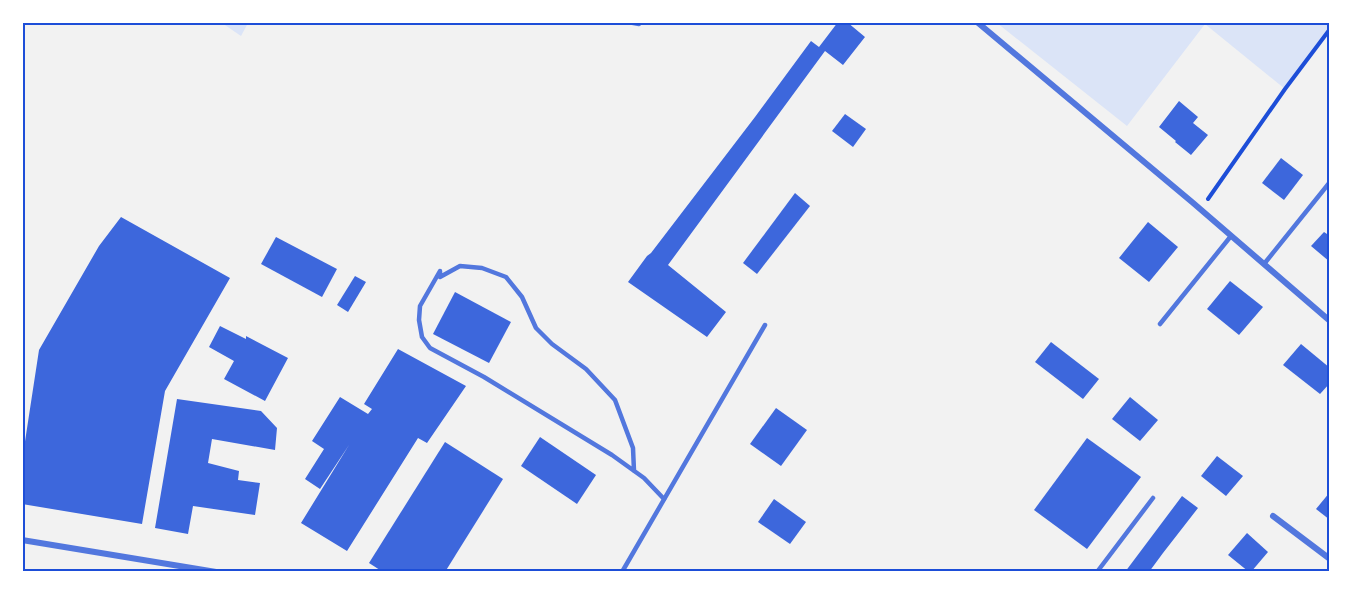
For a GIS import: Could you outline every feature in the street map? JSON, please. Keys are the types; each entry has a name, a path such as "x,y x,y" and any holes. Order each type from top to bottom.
{"street":[{"path":"977,22 1200,209 1329,321"},
{"path":"1273,516 1329,559"},
{"path":"22,540 216,572"}],"lane":[{"path":"628,22 639,24 641,22"},
{"path":"1264,264 1329,182"},
{"path":"1160,324 1231,236"},
{"path":"634,471 633,448 615,400 586,369 552,344 536,328 522,297 506,277 482,268 460,266 440,277 440,271 420,306 419,320 422,337 430,348 484,377 612,455 634,471 644,478 664,499"},
{"path":"622,572 765,325"},
{"path":"1097,572 1153,498"}],"path":[{"path":"1200,209 1329,29"}],"shaded area":[{"path":"1329,22 1330,29 1285,89 1205,24 1127,126 997,23"},
{"path":"222,23 248,23 241,36"}],"building":[{"path":"838,22 847,22 865,37 843,65 825,51 668,265 726,312 707,337 628,282 811,41 819,47"},
{"path":"1179,101 1198,117 1193,123 1208,135 1191,155 1159,127"},
{"path":"845,114 866,129 853,147 832,131"},
{"path":"1281,158 1303,175 1284,200 1262,183"},
{"path":"795,193 810,206 757,274 743,263"},
{"path":"121,217 230,278 165,391 142,524 22,504 22,461 39,350 99,246"},
{"path":"1148,222 1178,247 1149,282 1119,258"},
{"path":"1324,232 1330,236 1330,262 1311,246"},
{"path":"276,237 337,269 322,297 261,264"},
{"path":"355,276 366,282 348,312 337,305"},
{"path":"1230,281 1263,307 1239,335 1207,309"},
{"path":"455,292 511,322 489,363 433,334"},
{"path":"220,326 246,339 246,336 288,358 265,401 224,379 234,361 209,347"},
{"path":"1051,342 1099,379 1083,399 1035,362"},
{"path":"1301,344 1330,368 1330,383 1320,394 1283,365"},
{"path":"398,349 466,386 427,443 418,438 347,551 301,523 349,445 320,489 305,479 324,449 312,441 340,397 368,414 372,409 364,404"},
{"path":"1130,397 1158,420 1140,441 1112,419"},
{"path":"177,399 261,411 277,428 275,450 212,439 208,463 239,471 238,480 260,483 255,515 193,506 188,534 155,528"},
{"path":"776,408 807,430 781,466 750,444"},
{"path":"540,437 596,475 577,504 521,466"},
{"path":"1087,438 1141,477 1087,549 1034,510"},
{"path":"445,442 503,479 445,572 383,572 369,563"},
{"path":"1217,456 1243,476 1226,496 1201,476"},
{"path":"1330,492 1330,520 1316,509"},
{"path":"1182,496 1198,508 1149,572 1125,572"},
{"path":"774,499 806,522 790,544 758,522"},
{"path":"1247,533 1268,552 1251,572 1228,555"}]}
